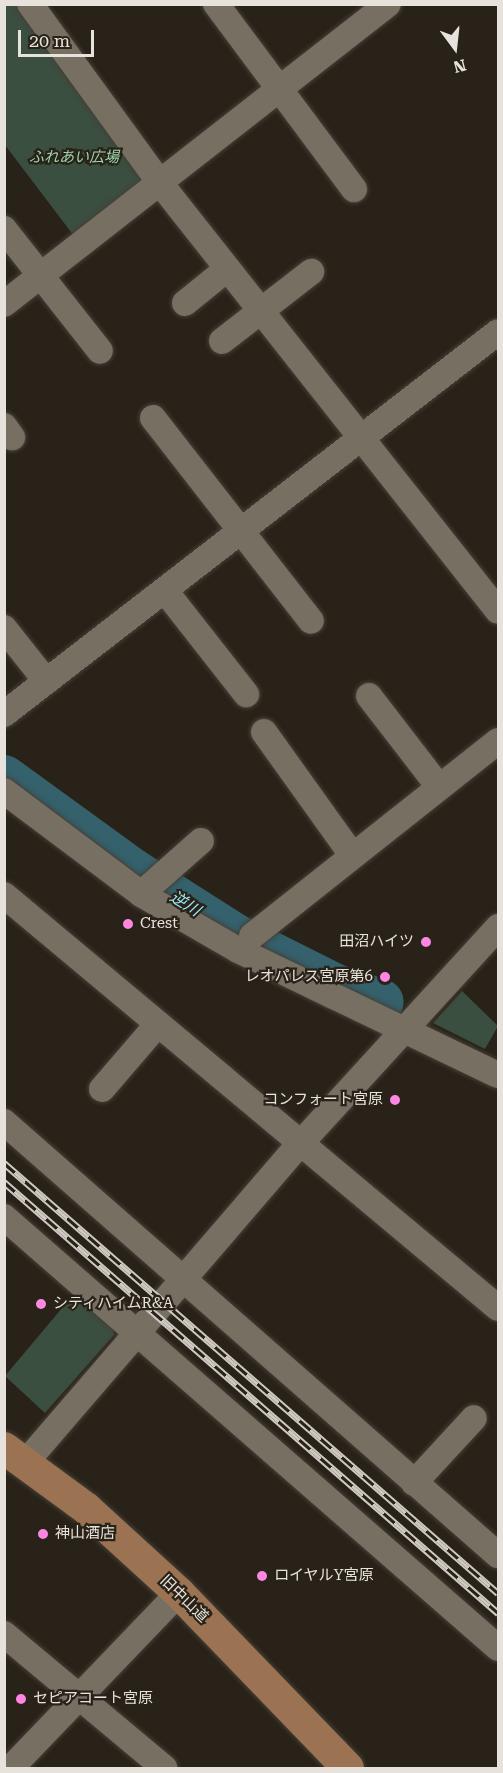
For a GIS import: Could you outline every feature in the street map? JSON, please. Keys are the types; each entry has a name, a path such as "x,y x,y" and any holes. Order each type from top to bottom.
{"main road":[{"name":"旧中山道","path":"15,1455 87,1509 179,1593 348,1768"}],"street":[{"path":"30,4 160,183 498,611"},
{"path":"216,4 354,189"},
{"path":"4,304 388,4"},
{"path":"4,229 100,351"},
{"path":"185,303 227,269"},
{"path":"222,341 311,272"},
{"path":"4,714 242,535 498,332"},
{"path":"153,418 311,621"},
{"path":"166,592 246,694"},
{"path":"4,628 46,681"},
{"path":"369,696 439,787"},
{"path":"264,732 352,855"},
{"path":"252,936 498,741"},
{"path":"5,780 149,887 406,1029 498,1076"},
{"path":"149,887 201,841"},
{"path":"4,895 498,1308"},
{"path":"15,1455 136,1332 300,1144 498,927"},
{"path":"102,1089 158,1024"},
{"path":"4,1122 180,1281 414,1483 494,1544"},
{"path":"4,1217 498,1648"},
{"path":"414,1483 474,1418"},
{"path":"11,1768 179,1593"},
{"path":"4,1634 164,1768"}],"green space":[{"name":"ふれあい広場","path":"5,5 18,5 149,177 74,236 5,145"},
{"path":"462,991 498,1026 485,1049 433,1023"},
{"path":"73,1295 112,1323 114,1335 45,1413 5,1376"}],"waterway":[{"name":"逆川","path":"4,778 132,871 234,936 336,987 381,1002"}],"railway":[{"path":"4,1163 498,1593"},
{"path":"4,1182 498,1613"}],"place":[{"name":"Crest","path":"128,924"},
{"name":"田沼ハイツ","path":"426,942"},
{"name":"レオパレス宮原第6","path":"385,977"},
{"name":"コンフォート宮原","path":"395,1100"},
{"name":"シティハイムR&A","path":"41,1304"},
{"name":"神山酒店","path":"43,1534"},
{"name":"ロイヤルY宮原","path":"262,1576"},
{"name":"セピアコート宮原","path":"21,1699"}]}
